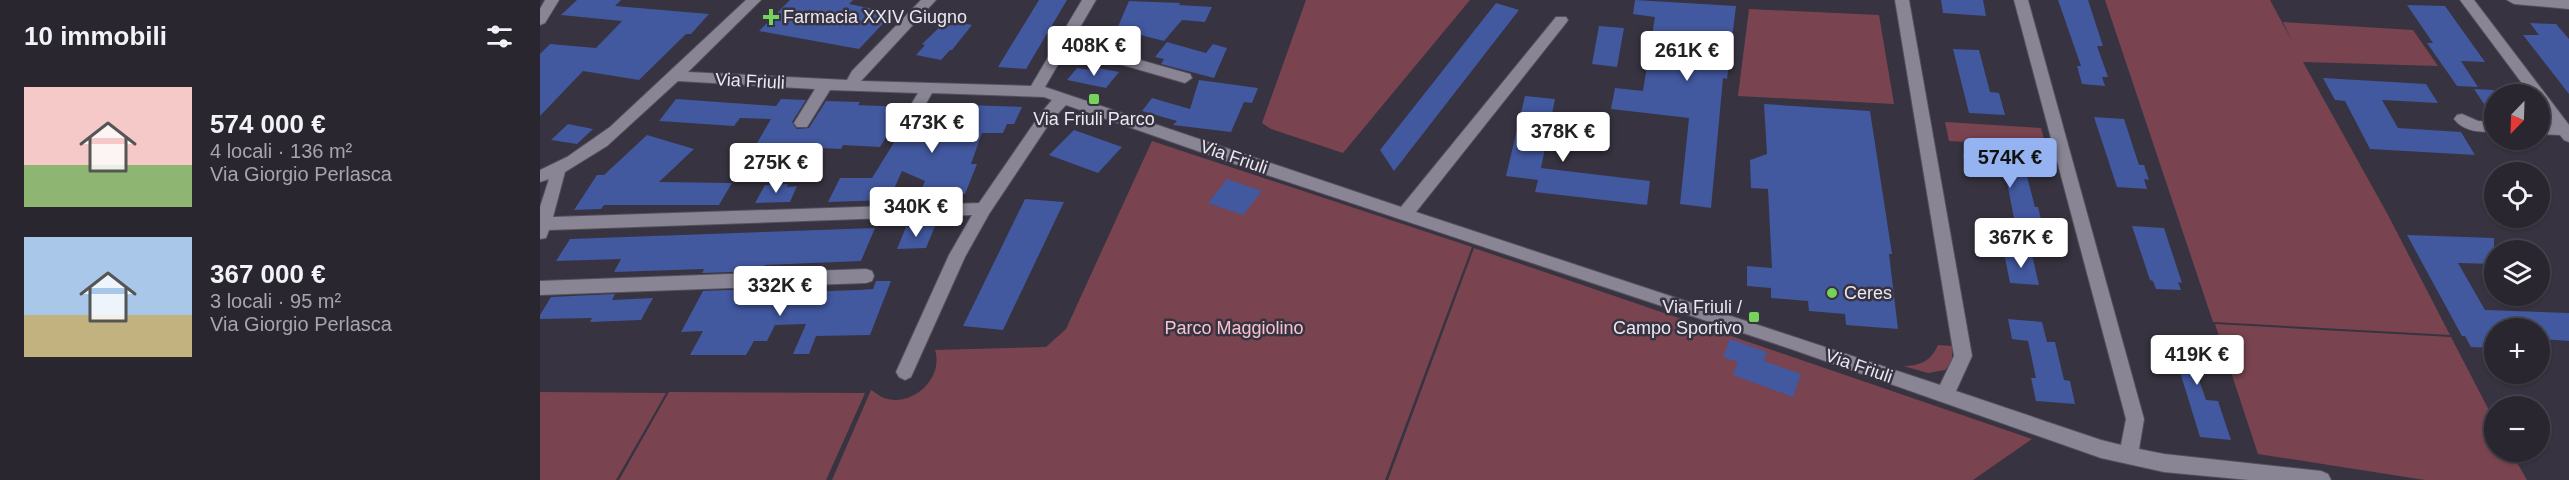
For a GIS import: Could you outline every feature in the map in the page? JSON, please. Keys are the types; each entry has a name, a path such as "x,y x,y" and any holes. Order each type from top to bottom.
{"street":[{"path":"540,20 552,0"},
{"path":"540,176 557,170 599,145 754,0"},
{"path":"851,85 857,75 929,0"},
{"path":"1036,90 1089,0"},
{"path":"1902,0 1963,356 1958,373 1944,395"},
{"path":"2021,0 2135,419 2130,456"},
{"path":"2466,0 2531,84"},
{"path":"2514,0 2569,4"},
{"path":"1405,214 1561,21"},
{"path":"1062,43 1185,78"},
{"name":"Via Friuli","path":"674,76 928,88 1036,90 2064,437 2164,463 2210,466 2321,480"},
{"path":"802,123 826,84"},
{"path":"906,126 928,88"},
{"path":"905,372 957,255 983,210 1046,117 1063,98"},
{"path":"2550,110 2567,133"},
{"path":"2462,119 2475,126 2484,126"},
{"path":"2550,130 2567,133"},
{"path":"557,170 558,175 542,229 969,208 983,210"},
{"path":"540,288 866,276"}],"green space":[{"path":"1306,0 1470,0 1343,153 1271,129 1262,123"},
{"path":"2105,0 2270,0 2292,41 2283,22 2413,30 2438,66 2303,62 2388,215 2450,335 2213,322"},
{"path":"1749,9 1879,15 1894,104 1738,96"},
{"path":"1945,122 2041,128 2046,146 1949,141"},
{"name":"Parco Maggiolino","path":"1152,141 1472,247 1385,480 832,480 871,390 884,398 895,400 915,395 924,388 935,371 937,361 935,350 1046,347 1066,329"},
{"path":"1474,248 2032,439 1973,480 1388,480"},
{"path":"2215,324 2451,337 2484,401 2484,462 2517,462 2527,480 2425,480 2258,454"},
{"path":"1938,345 1952,346 1952,362 1945,370 1928,373 1903,366 1924,362"},
{"path":"540,392 666,393 616,480 540,480"},
{"path":"669,392 865,393 826,480 619,480"}],"building":[{"path":"577,0 621,0 615,6 709,14 691,34 686,34 639,80 583,71 540,116 540,54 550,44 596,48 622,21 561,15"},
{"path":"790,0 853,0 849,4 893,13 859,49 759,31"},
{"path":"1039,0 1067,0 1026,69 998,67"},
{"path":"1635,0 1736,6 1727,79 1723,78 1711,208 1680,204 1689,118 1611,109 1615,88 1643,91 1655,17 1633,14"},
{"path":"1941,0 1983,0 1986,16 1943,13"},
{"path":"2058,0 2088,0 2103,46 2097,46 2108,77 2102,77 2105,86 2082,84 2077,66 2081,66"},
{"path":"1129,1 1212,7 1205,22 1182,20 1164,41 1117,29"},
{"path":"1496,3 1519,10 1394,171 1380,150"},
{"path":"2407,5 2445,6 2485,62 2461,61 2478,87 2457,86 2427,43 2433,43"},
{"path":"947,20 972,25 941,60 916,55 925,45 922,44"},
{"path":"2530,23 2556,24 2569,39 2569,94 2523,35 2539,35"},
{"path":"1599,26 1624,28 1617,67 1592,64"},
{"path":"1167,42 1206,53 1213,44 1227,48 1214,78 1161,64 1164,59 1155,57"},
{"path":"1953,49 1979,50 1990,92 1999,93 2005,115 1969,113"},
{"path":"1093,67 1119,72 1106,88 1067,80 1077,68 1090,70"},
{"path":"2323,78 2426,84 2438,103 2382,100 2398,128 2461,132 2475,155 2370,149 2345,101 2335,100"},
{"path":"1199,80 1258,88 1252,103 1244,102 1231,132 1173,125 1177,121 1142,111 1152,98 1190,109"},
{"path":"2474,89 2484,90 2484,104"},
{"path":"1525,96 1555,99 1541,168 1650,181 1647,205 1535,192 1538,180 1506,176"},
{"path":"676,99 776,106 781,99 806,100 792,122 797,129 809,128 826,101 904,107 880,147 843,145 841,149 819,148 817,153 793,152 779,173 739,174 771,119 740,118 734,126 659,121"},
{"path":"936,104 1022,107 1014,124 1007,124 1003,133 982,133 971,164 977,164 965,194 919,195 925,181 902,171 889,200 828,202 840,178 872,178 898,136 919,136"},
{"path":"1764,104 1870,111 1892,254 1889,254 1898,329 1846,325 1845,314 1809,311 1808,301 1771,298 1771,288 1747,286 1747,266 1772,268 1768,189 1751,188 1750,160 1767,154"},
{"path":"2094,117 2124,119 2139,165 2144,165 2149,180 2144,179 2147,189 2117,187"},
{"path":"568,124 593,129 577,144 551,140"},
{"path":"1074,130 1122,147 1098,173 1049,155"},
{"path":"647,135 694,149 659,182 732,183 719,205 604,205 601,209 574,210 597,175 604,175"},
{"path":"1989,151 2006,152 2009,164 2024,165 2045,236 2017,234 2006,177 1967,175 1963,154 1990,156"},
{"path":"1227,179 1262,191 1243,215 1208,203"},
{"path":"788,184 787,187 797,186 790,202 755,203 765,185"},
{"path":"1025,199 1064,202 1003,330 963,326"},
{"path":"935,226 926,248 897,249 906,227"},
{"path":"2132,226 2164,228 2182,283 2178,282 2181,290 2156,289 2153,281 2150,280"},
{"path":"875,228 861,261 765,265 762,271 702,273 704,269 614,272 621,259 556,261 570,239"},
{"path":"2407,235 2494,238 2494,240 2484,240 2484,264 2458,263 2485,310 2569,313 2569,341 2550,340 2550,318 2484,318 2484,348 2471,347 2465,336 2462,336"},
{"path":"2004,253 2032,255 2039,285 2010,283"},
{"path":"876,281 891,281 870,335 816,336 809,354 793,354 806,324 775,325 767,341 754,341 746,355 690,355 703,331 681,332 703,291 752,289 749,294 858,290 873,289"},
{"path":"615,294 612,300 653,298 641,320 590,322 592,318 540,319 551,297"},
{"path":"2008,319 2042,322 2047,342 2055,342 2064,380 2070,381 2075,404 2036,401 2031,378 2036,378 2028,341 2012,339"},
{"path":"2164,336 2199,339 2209,369 2195,368 2206,400 2218,401 2231,440 2200,437 2180,372 2174,371"},
{"path":"1730,339 1767,352 1764,361 1801,374 1793,397 1733,375 1738,362 1723,357"}],"place":[{"name":"Farmacia XXIV Giugno","path":"771,17"},
{"name":"Via Friuli Parco","path":"1094,99"},
{"name":"Ceres","path":"1832,293"},
{"name":"Via Friuli / Campo Sportivo","path":"1754,317"}]}
